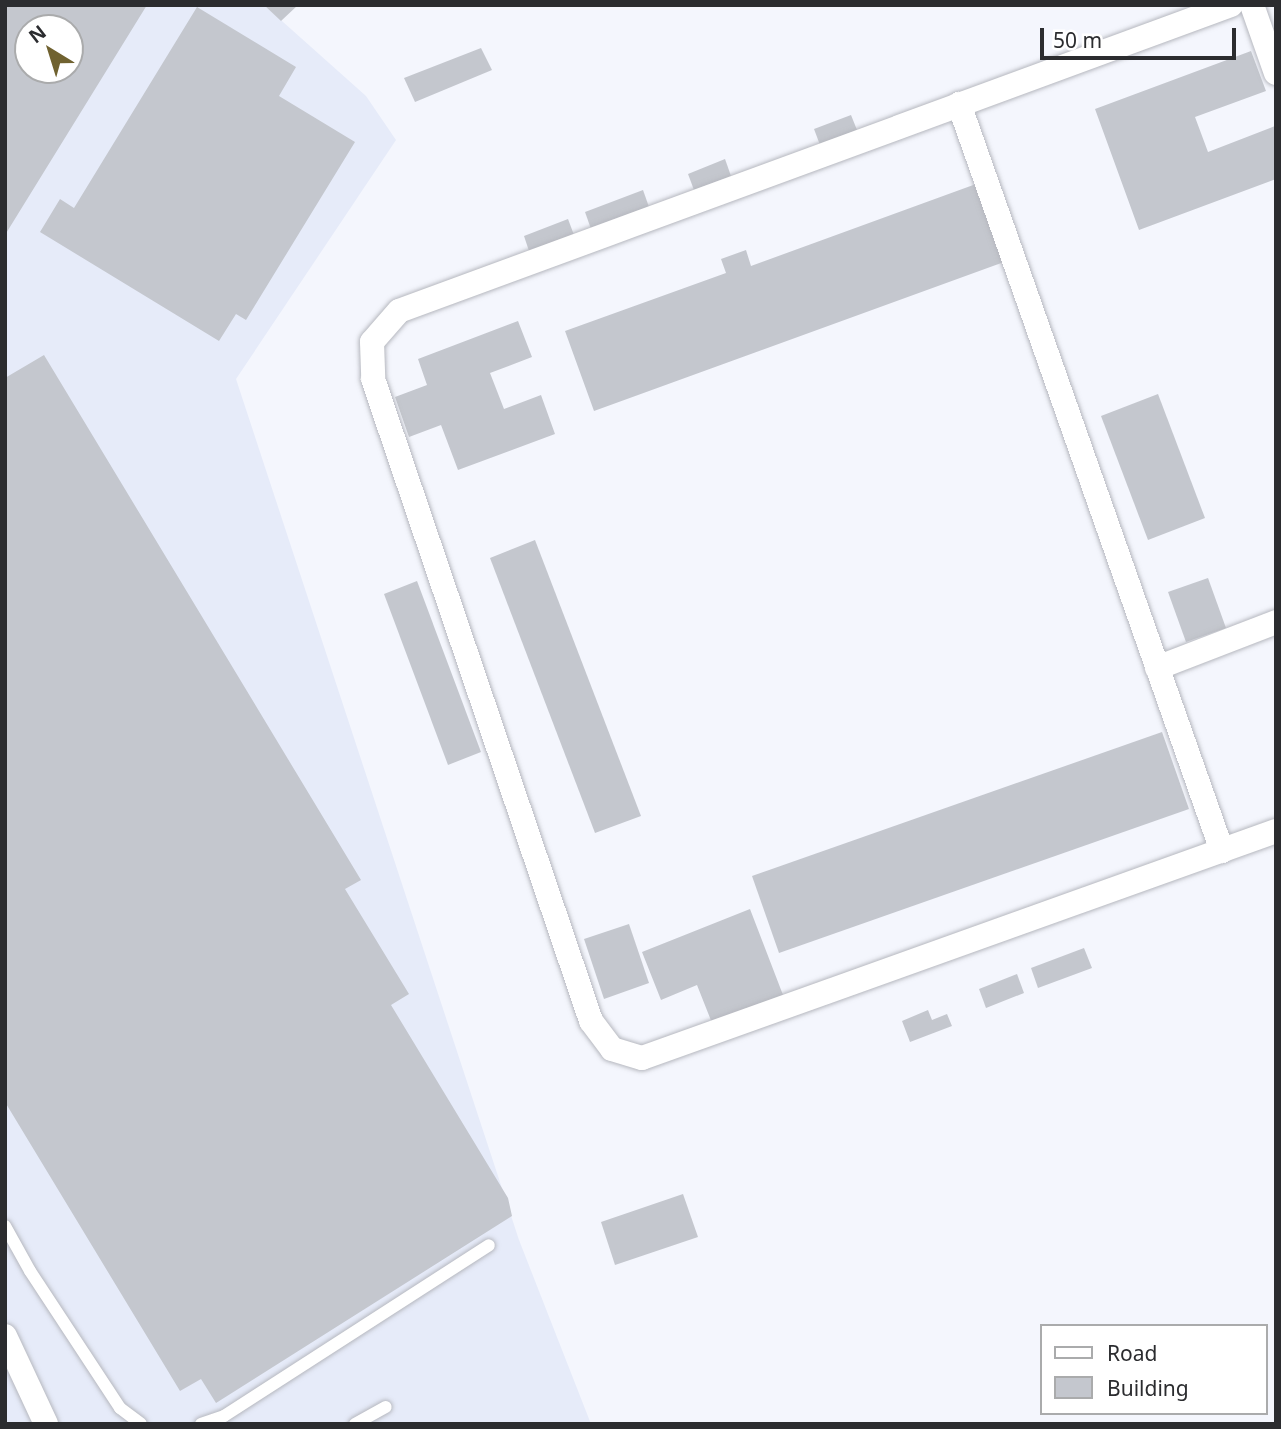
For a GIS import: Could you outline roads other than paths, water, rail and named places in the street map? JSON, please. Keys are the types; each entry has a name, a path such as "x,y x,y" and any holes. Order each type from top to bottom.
{"street":[{"path":"1231,5 399,311 372,342 373,379 591,1021 612,1049 642,1058 1276,831"},
{"path":"1252,5 1276,73"},
{"path":"959,103 1222,851"},
{"path":"1157,668 1276,622"},
{"path":"5,1336 46,1424"}],"lane":[{"path":"5,1226 115,1400 141,1424"},
{"path":"201,1424 224,1416 489,1245"},
{"path":"355,1424 386,1407"}]}
